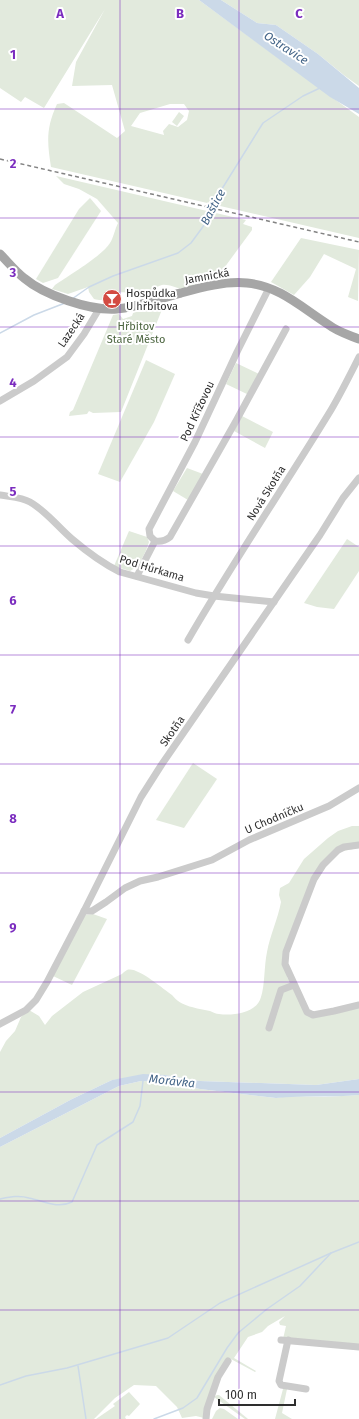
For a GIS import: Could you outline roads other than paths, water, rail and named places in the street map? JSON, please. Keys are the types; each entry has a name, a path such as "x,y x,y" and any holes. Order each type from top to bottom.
{"main road":[{"name":"Jamnická","path":"0,254 24,278 35,286 72,302 99,309 125,307 199,288 222,284 246,283 269,288 292,298 334,328 359,339"}],"street":[{"name":"Pod Křížovou","path":"155,541 150,536 149,529 195,442 269,288"},
{"name":"Lazecká","path":"0,401 34,381 67,357 84,334 99,309"},
{"path":"137,576 155,541 165,541 170,536 232,428 286,329"},
{"name":"Nová Skotňa","path":"188,640 214,596 332,409 359,357"},
{"name":"Skotňa","path":"0,1024 26,1010 36,1000 84,911 141,798 162,764 320,535 342,498 359,478"},
{"name":"Pod Hůrkama","path":"0,495 20,498 30,502 73,540 120,572 196,593 274,602"},
{"name":"U Chodníčku","path":"84,911 92,910 125,888 140,881 196,866 212,860 249,840 329,806 359,788"},
{"path":"359,845 344,847 338,850 323,865 314,879 286,952 284,964 307,1012 313,1015 359,1005"},
{"path":"269,1028 282,990 294,985"},
{"path":"306,1389 284,1386 281,1385 279,1381 284,1340 359,1347"},
{"path":"206,1419 207,1409 218,1377 228,1361"}],"water":[{"name":"Ostravice","path":"199,0 221,0 257,23 276,25 318,54 359,88 359,114 330,97"},
{"name":"Morávka","path":"143,1074 165,1075 200,1081 316,1085 359,1079 359,1095 276,1098 200,1089 164,1082 141,1081 119,1086 0,1147 0,1138 72,1099 112,1080"}],"waterway":[{"name":"Baštice","path":"72,299 89,287 113,276 178,253 191,243 209,218 215,200 263,123 303,96 320,88"},
{"name":"Baštice","path":"0,333 34,315 65,303"},
{"name":"Morávka","path":"0,1199 22,1197 56,1205 72,1202 97,1145 133,1122 140,1106 143,1081"},
{"path":"154,1419 183,1408 197,1398 227,1348 238,1333 267,1309 300,1286 331,1253 359,1242"},
{"path":"0,1385 26,1376 67,1368 168,1338 220,1303 331,1253"},
{"path":"78,1366 86,1419"}],"railway":[{"path":"0,159 359,242"}],"place":[{"name":"Hospůdka U hřbitova","path":"112,299"}],"park label":[{"name":"Hřbitov Staré Město","path":"136,332"}]}
